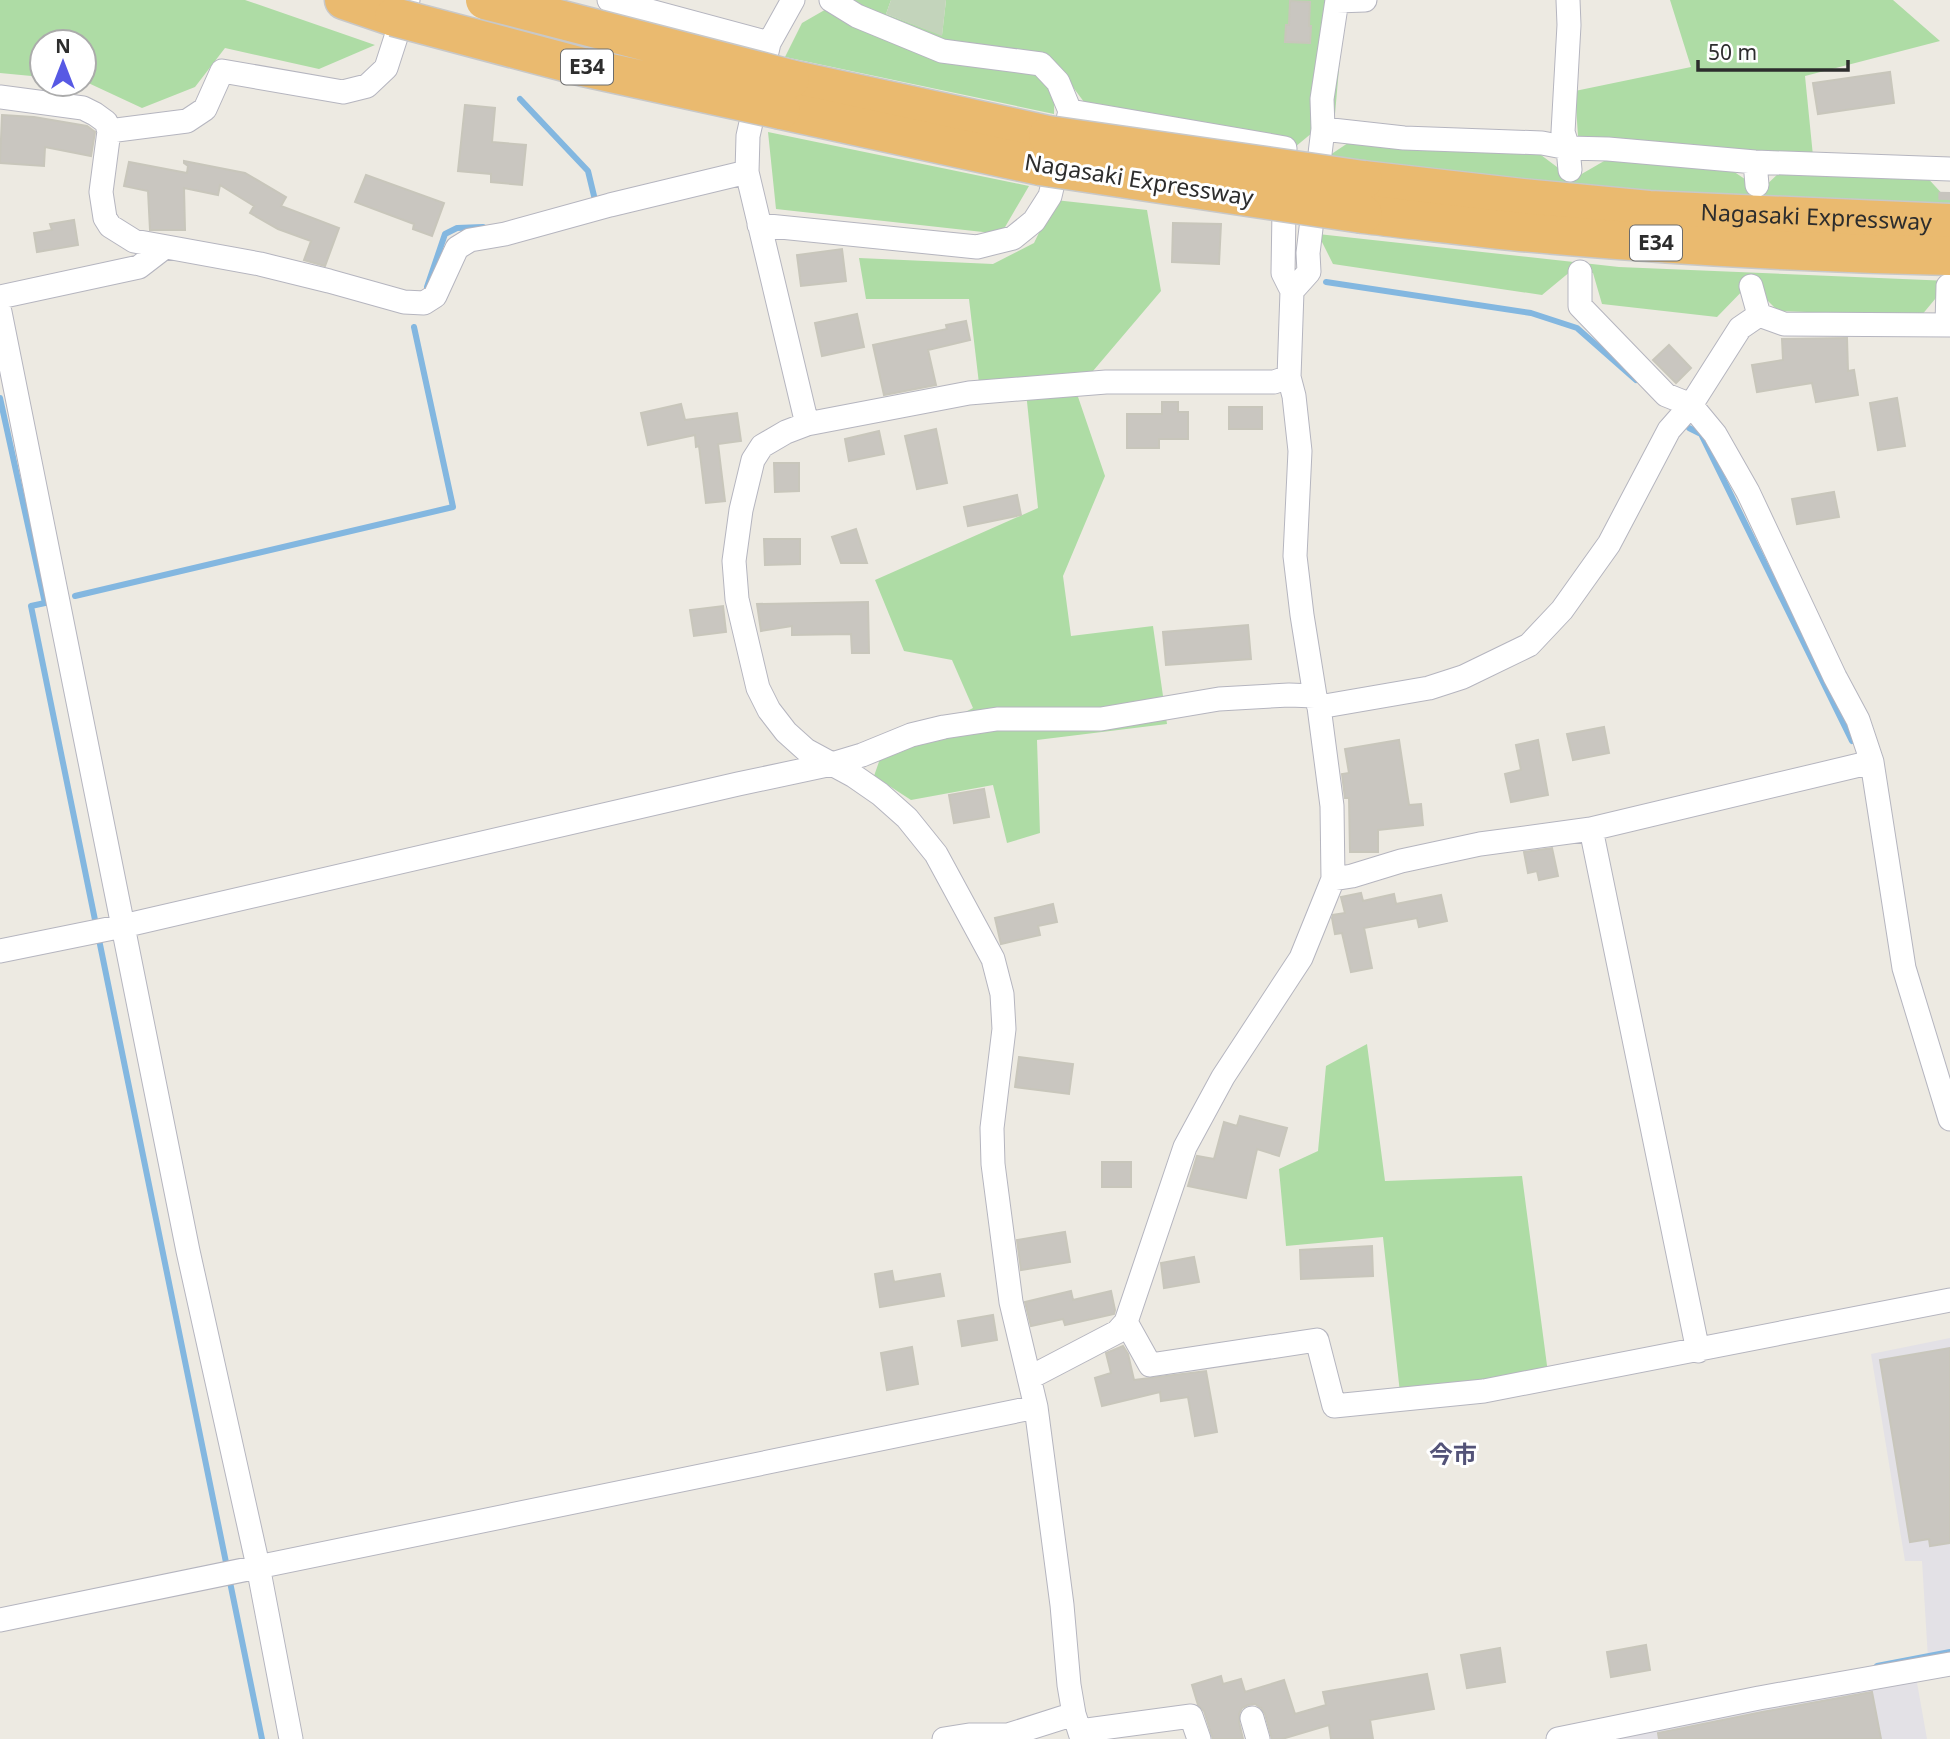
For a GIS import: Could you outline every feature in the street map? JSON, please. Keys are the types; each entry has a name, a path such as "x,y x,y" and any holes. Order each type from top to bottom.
{"highway":[{"name":"Nagasaki Expressway","path":"344,0 401,8 583,66 786,94 1053,137 1363,197 1518,232 1768,250 1949,271"},
{"name":"Nagasaki Expressway","path":"485,0 786,94"},
{"name":"Nagasaki Expressway","path":"1363,197 1522,198 1649,210 1950,223"}],"street":[{"path":"609,0 769,43"},
{"path":"793,0 769,43 748,136 747,172 807,424"},
{"path":"760,225 977,247 1013,238 1034,221 1050,196 1058,82 1041,64 942,51 857,16 831,0"},
{"path":"1292,291 1309,272 1308,253 1323,129 1322,99 1337,1 1365,0"},
{"path":"1568,0 1563,132 1569,159"},
{"path":"109,131 187,121 205,108 222,71 343,92 367,86 386,68 401,8"},
{"path":"0,97 83,108 106,122 109,131 101,192 104,218 110,226 134,242 260,264 404,302 424,303 435,296 457,248 470,240 505,234 747,172"},
{"path":"1323,129 1404,138 1542,143 1569,159 1608,149 1949,177"},
{"path":"1029,1377 1117,1332 1126,1322 1185,1147 1223,1077 1301,958 1333,879 1332,806 1302,615 1296,556 1300,451 1294,396 1289,377 1292,291 1283,273 1285,148 1053,137"},
{"path":"1755,162 1756,185"},
{"path":"0,297 139,267 165,247"},
{"path":"1759,315 1784,324 1949,325 1949,271"},
{"path":"1580,272 1580,306 1666,396 1691,405 1715,434 1748,492 1858,720 1872,762 1904,968 1950,1119"},
{"path":"1751,286 1759,315"},
{"path":"0,312 188,1251 258,1566 291,1739"},
{"path":"0,951 123,926 832,764 943,727 997,719 1101,719 1219,699 1289,695 1317,702 1429,688 1463,677 1529,645 1562,610 1609,544 1669,430 1691,405 1740,328 1759,315"},
{"path":"1079,1728 1069,1685 1062,1605 1036,1407 1011,1302 993,1164 992,1128 1003,1029 1002,994 993,959 936,854 907,818 854,776 806,750 786,732 769,710 758,688 737,599 734,561 741,510 753,460 762,446 807,424 969,393 1106,382 1273,382 1289,377"},
{"path":"1333,879 1480,844 1591,829 1872,762"},
{"path":"1591,829 1698,1351"},
{"path":"1126,1322 1150,1365 1317,1340 1334,1406 1484,1391 1950,1300"},
{"path":"0,1619 1036,1407"},
{"path":"1566,1738 1759,1698 1950,1664"},
{"path":"944,1739 1191,1716 1199,1739"}],"shaded area":[{"path":"1950,1338 1950,1654 1928,1658 1922,1561 1905,1561 1871,1354"},
{"path":"1916,1677 1927,1739 1580,1739"}],"green space":[{"path":"0,0 245,0 375,45 319,69 225,48 195,87 142,108 98,88 98,28 28,28 28,76 0,73"},
{"path":"842,0 891,0 886,14 942,35 946,0 1345,0 1335,114 1295,147 1087,106 1055,63 1054,114 785,57 802,23"},
{"path":"891,0 946,0 942,36 886,14"},
{"path":"1670,0 1893,0 1940,41 1805,76 1813,156 1578,136 1575,91 1691,67"},
{"path":"768,132 1029,186 1001,234 776,209"},
{"path":"1354,139 1537,152 1573,179 1611,157 1727,167 1761,190 1782,170 1922,172 1947,199 1950,197 1950,205 1624,190 1327,157"},
{"path":"1055,200 1147,210 1161,291 1076,391 1105,476 1063,576 1071,636 1153,626 1167,724 1037,740 1040,833 1007,843 993,785 911,800 874,776 881,756 973,708 952,660 904,651 875,580 1038,508 1026,392 980,392 969,299 866,299 859,258 993,264 1034,243"},
{"path":"1318,234 1619,267 1950,281 1921,316 1778,311 1750,283 1717,317 1602,304 1593,273 1571,271 1542,295 1333,264"},
{"path":"1367,1044 1385,1181 1522,1176 1548,1373 1400,1393 1383,1237 1286,1246 1279,1169 1318,1151 1326,1066"}],"building":[{"path":"1290,1 1310,2 1310,43 1285,42"},
{"path":"1890,72 1894,103 1818,114 1813,83"},
{"path":"465,105 495,108 492,142 526,145 522,185 491,182 491,174 458,171"},
{"path":"2,115 34,117 87,126 95,132 91,156 45,147 44,166 0,163"},
{"path":"184,161 245,173 286,197 281,206 339,228 325,266 304,260 311,241 278,229 250,213 254,206 220,185 218,195 184,188 185,230 150,230 148,191 124,186 129,162 187,173 188,166"},
{"path":"366,175 444,203 432,236 413,229 414,224 355,202"},
{"path":"74,220 78,245 37,252 34,233 52,230 50,224"},
{"path":"1173,223 1221,224 1219,264 1172,262"},
{"path":"842,249 846,281 801,286 797,255"},
{"path":"857,314 864,347 822,356 815,323"},
{"path":"966,321 970,340 928,350 936,385 884,395 873,345 947,329 946,325"},
{"path":"1847,338 1848,371 1854,370 1858,395 1816,402 1812,383 1757,392 1752,365 1783,360 1782,339"},
{"path":"1669,345 1691,368 1676,383 1653,360"},
{"path":"1897,398 1905,446 1878,450 1870,403"},
{"path":"1162,402 1178,402 1178,412 1188,412 1188,439 1159,439 1159,448 1127,448 1127,414 1162,414"},
{"path":"681,404 685,420 737,413 741,441 718,444 725,501 706,503 699,446 696,447 695,435 648,445 641,413"},
{"path":"1229,407 1262,407 1262,429 1229,429"},
{"path":"936,429 947,483 917,489 905,436"},
{"path":"879,431 884,454 849,461 845,439"},
{"path":"774,463 799,463 799,491 775,492"},
{"path":"1834,492 1839,517 1797,524 1792,499"},
{"path":"1017,495 1021,515 968,526 964,507"},
{"path":"856,529 867,563 841,563 832,537"},
{"path":"764,539 800,539 800,564 765,565"},
{"path":"868,602 869,653 852,653 851,634 792,635 792,626 761,631 757,604"},
{"path":"723,606 726,632 694,636 690,610"},
{"path":"1248,625 1251,659 1166,665 1163,632"},
{"path":"1604,727 1609,753 1573,760 1567,734"},
{"path":"1399,740 1409,805 1421,804 1423,825 1378,830 1378,852 1350,852 1349,798 1345,798 1342,774 1349,773 1345,749"},
{"path":"1538,740 1548,795 1511,802 1505,774 1521,770 1516,745"},
{"path":"984,789 989,817 954,823 949,795"},
{"path":"1552,848 1558,876 1539,880 1537,871 1528,873 1524,852"},
{"path":"1361,893 1363,901 1394,894 1396,904 1441,895 1447,921 1419,927 1417,918 1364,928 1372,968 1351,972 1342,933 1335,934 1332,918 1333,915 1345,913 1341,897"},
{"path":"1053,904 1057,922 1038,926 1040,935 1001,944 995,918"},
{"path":"1019,1057 1073,1064 1069,1094 1015,1087"},
{"path":"1240,1116 1287,1128 1279,1156 1257,1149 1246,1198 1188,1186 1197,1156 1214,1159 1224,1122 1237,1126"},
{"path":"1102,1162 1131,1162 1131,1187 1102,1187"},
{"path":"1065,1232 1070,1262 1021,1270 1017,1240"},
{"path":"1372,1246 1373,1276 1301,1279 1300,1250"},
{"path":"1194,1257 1199,1282 1164,1288 1161,1263"},
{"path":"892,1271 894,1282 940,1274 944,1296 880,1307 875,1274"},
{"path":"1071,1291 1073,1300 1111,1291 1114,1314 1065,1325 1063,1319 1031,1326 1025,1302"},
{"path":"993,1315 997,1340 962,1346 958,1321"},
{"path":"1123,1346 1128,1354 1134,1380 1206,1371 1217,1432 1195,1436 1188,1397 1161,1401 1160,1392 1102,1406 1095,1378 1111,1373 1106,1353"},
{"path":"912,1347 918,1384 887,1390 881,1353"},
{"path":"1950,1348 1950,1543 1930,1546 1929,1539 1910,1542 1880,1360"},
{"path":"1646,1645 1650,1670 1611,1677 1607,1652"},
{"path":"1500,1648 1505,1682 1467,1688 1461,1655"},
{"path":"1427,1674 1434,1709 1370,1720 1373,1739 1331,1739 1329,1725 1282,1739 1272,1739 1265,1714 1255,1704 1242,1708 1239,1714 1243,1739 1213,1739 1192,1685 1221,1676 1223,1684 1241,1679 1245,1692 1284,1680 1295,1714 1326,1705 1323,1692"},
{"path":"1872,1692 1881,1739 1659,1739 1658,1733"}],"waterway":[{"path":"520,99 588,171 595,200 590,202"},
{"path":"427,287 445,234 457,228 483,227"},
{"path":"1326,282 1531,313 1577,328 1636,380"},
{"path":"75,596 453,507 414,327"},
{"path":"0,398 45,603 31,606 262,1739"},
{"path":"1689,428 1701,434 1852,741"},
{"path":"1877,1666 1950,1652"}],"tunnel":[{"path":"1949,234 1950,192"}],"district":[{"name":"今市","path":"1453,1455"}]}
